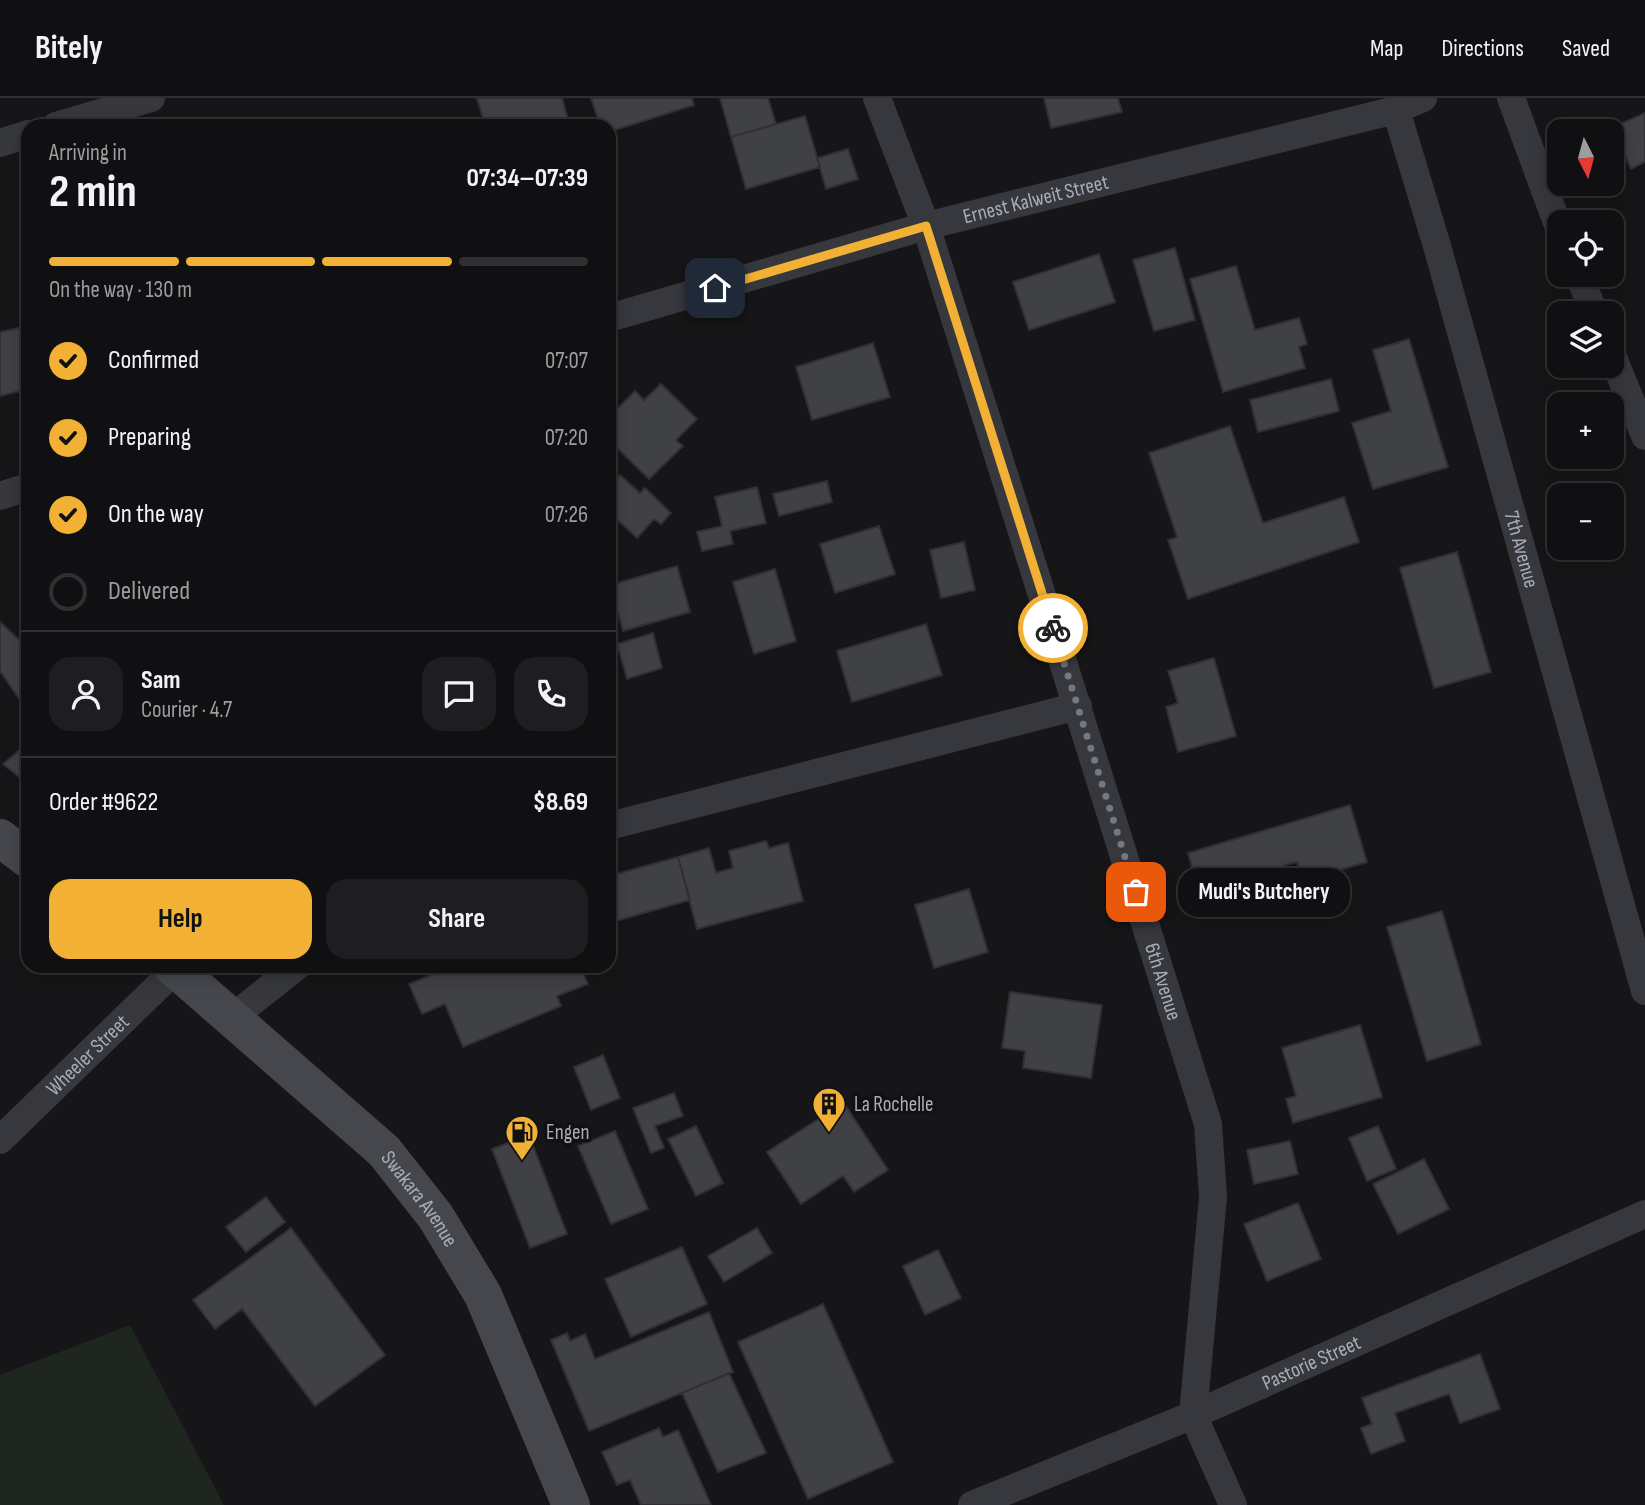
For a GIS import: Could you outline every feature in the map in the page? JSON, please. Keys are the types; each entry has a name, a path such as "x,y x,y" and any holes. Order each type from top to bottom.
{"street":[{"path":"80,119 151,98"},
{"name":"6th Avenue","path":"877,98 926,226 1208,1124 1213,1197 1194,1415 1233,1505"},
{"name":"Ernest Kalweit Street","path":"616,316 926,226 1396,110 1423,98"},
{"path":"1510,98 1552,210"},
{"name":"7th Avenue","path":"1396,110 1437,246 1645,991"},
{"path":"0,143 21,136"},
{"path":"1621,378 1645,436"},
{"path":"0,496 21,489"},
{"path":"616,824 1078,706"},
{"path":"0,838 21,854"},
{"name":"Wheeler Street","path":"0,1140 168,973"},
{"name":"Swakara Avenue","path":"181,973 384,1151 436,1216 483,1295 571,1505"},
{"path":"233,1017 288,973"},
{"name":"Pastorie Street","path":"972,1505 1194,1415 1645,1214"}],"shaded area":[{"path":"130,1325 224,1505 0,1505 0,1375"}],"building":[{"path":"477,98 562,98 568,119 483,119"},
{"path":"591,98 692,98 694,105 616,130 616,119 598,119"},
{"path":"720,98 768,98 776,124 731,137"},
{"path":"1044,98 1118,98 1122,112 1051,128"},
{"path":"1645,113 1645,162 1631,169 1624,153 1624,122"},
{"path":"805,116 820,167 746,189 731,137"},
{"path":"848,149 858,179 826,189 817,158"},
{"path":"1175,248 1195,320 1154,331 1133,260"},
{"path":"1099,254 1115,302 1029,330 1013,282"},
{"path":"1236,266 1255,330 1299,318 1307,344 1299,347 1305,368 1223,392 1190,279"},
{"path":"21,328 21,395 20,391 0,396 0,332"},
{"path":"1409,339 1448,467 1373,489 1352,423 1391,411 1373,350"},
{"path":"873,343 890,397 812,420 796,367"},
{"path":"1331,379 1339,411 1258,432 1250,400"},
{"path":"661,384 697,419 676,440 683,446 649,479 616,447 616,410 635,391 644,400"},
{"path":"1230,426 1263,523 1344,497 1359,542 1188,599 1168,540 1177,537 1149,453"},
{"path":"620,475 640,493 645,488 671,513 661,524 654,519 637,538 616,518 616,479"},
{"path":"827,481 832,502 779,516 773,494"},
{"path":"757,487 766,523 730,531 733,544 702,551 697,532 722,526 715,497"},
{"path":"879,526 895,574 835,593 820,544"},
{"path":"964,542 975,590 941,598 930,550"},
{"path":"1457,552 1491,672 1434,688 1400,568"},
{"path":"677,566 690,612 623,631 616,606 616,583"},
{"path":"775,569 796,641 754,654 733,582"},
{"path":"0,622 21,642 21,702 0,671"},
{"path":"926,624 942,675 852,702 837,651"},
{"path":"653,633 662,668 627,679 617,644"},
{"path":"1214,658 1236,736 1178,752 1166,707 1178,703 1168,671"},
{"path":"21,749 21,778 3,764"},
{"path":"1350,805 1367,862 1302,881 1297,862 1285,865 1296,905 1275,911 1267,885 1202,904 1188,853"},
{"path":"766,841 769,848 788,843 803,901 697,929 678,857 709,848 716,873 733,868 729,851"},
{"path":"678,857 690,900 616,921 616,874"},
{"path":"969,889 988,952 934,968 915,905"},
{"path":"1442,911 1481,1044 1427,1061 1387,927"},
{"path":"436,973 583,973 588,984 557,996 561,1006 463,1047 445,1004 422,1014 409,984"},
{"path":"1010,992 1102,1005 1091,1078 1023,1068 1025,1051 1002,1048"},
{"path":"1360,1025 1382,1097 1293,1123 1286,1099 1296,1096 1282,1048"},
{"path":"603,1055 620,1098 591,1110 574,1067"},
{"name":"La Rochelle","path":"836,1091 888,1170 854,1192 843,1176 801,1204 767,1152 823,1116 815,1104"},
{"path":"674,1093 683,1116 655,1126 664,1148 651,1153 633,1108"},
{"path":"696,1126 723,1183 696,1196 668,1139"},
{"path":"1378,1126 1396,1169 1367,1181 1349,1138"},
{"path":"615,1131 648,1209 611,1224 578,1146"},
{"path":"529,1135 567,1234 530,1248 492,1149"},
{"path":"1290,1141 1298,1174 1254,1184 1247,1150"},
{"path":"1424,1159 1449,1209 1398,1234 1373,1184"},
{"path":"266,1197 285,1222 246,1252 226,1227"},
{"path":"1298,1203 1321,1259 1267,1281 1244,1224"},
{"path":"291,1228 385,1355 315,1406 242,1309 215,1329 193,1300"},
{"path":"757,1228 772,1253 724,1282 708,1256"},
{"path":"682,1247 707,1304 631,1337 605,1279"},
{"path":"938,1250 961,1298 925,1315 903,1266"},
{"path":"823,1304 893,1462 808,1499 738,1342"},
{"path":"709,1312 733,1372 589,1431 551,1340 567,1333 570,1341 585,1334 595,1359"},
{"path":"1480,1354 1500,1409 1460,1423 1449,1394 1395,1413 1405,1441 1371,1454 1361,1428 1372,1424 1362,1398"},
{"path":"729,1373 766,1453 718,1472 682,1393"},
{"path":"659,1428 663,1437 678,1430 711,1505 641,1505 630,1480 617,1485 602,1452"}],"way so far":[{"path":"1053,628 1136,892"}],"place":[{"name":"Mudi's Butchery","path":"1136,892"},
{"name":"La Rochelle","path":"829,1134"},
{"name":"Engen","path":"522,1162"}],"route":[{"path":"715,288 926,226 1053,628"}]}
